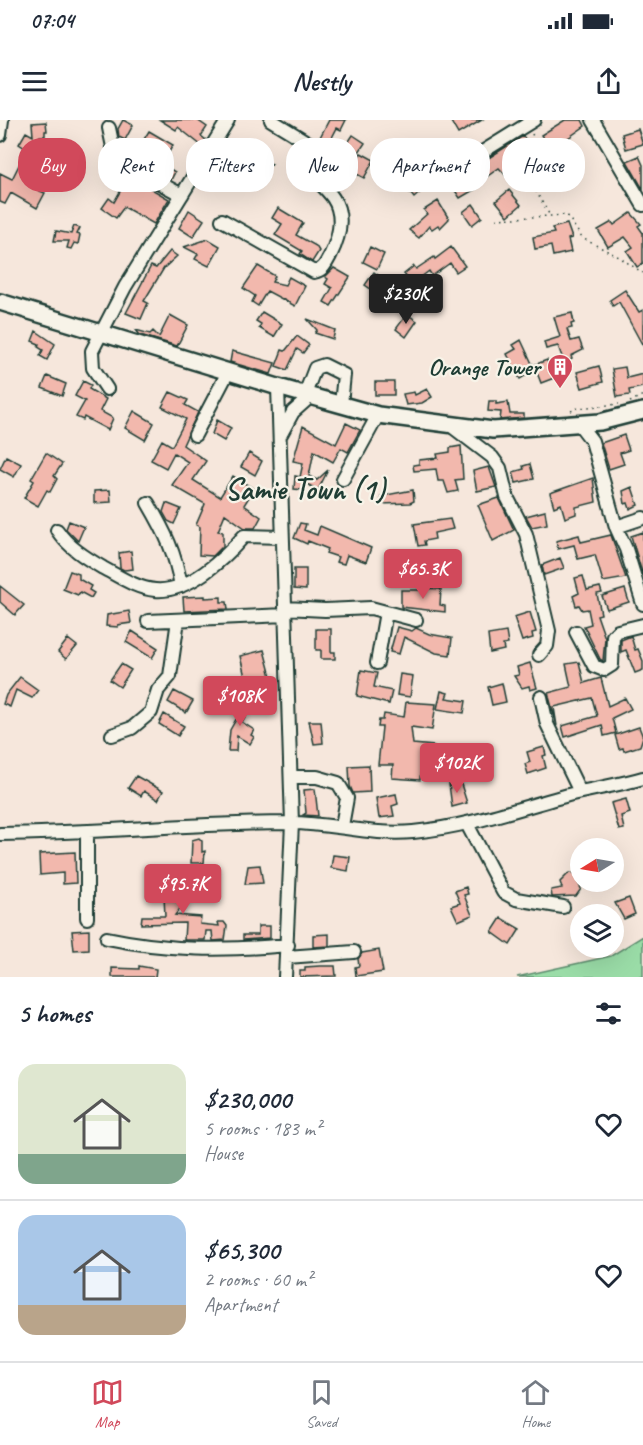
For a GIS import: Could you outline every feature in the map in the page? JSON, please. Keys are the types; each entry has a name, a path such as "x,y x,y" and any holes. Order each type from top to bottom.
{"main road":[{"path":"0,302 278,387 378,415 493,430 573,419 600,422 643,411"}],"street":[{"path":"0,135 2,120"},
{"path":"108,389 93,368 92,351 143,256 228,120"},
{"path":"222,220 314,272 323,267 335,245 340,227 335,201 313,174 311,167 314,150 312,145 271,120"},
{"path":"593,120 643,205"},
{"path":"490,147 530,123"},
{"path":"109,128 113,147 128,166 182,195"},
{"path":"279,437 292,412 308,395 315,368 324,365 344,375 341,404"},
{"path":"195,435 228,372"},
{"path":"278,387 281,537 292,823 285,977"},
{"path":"343,479 378,415"},
{"path":"573,419 592,441 616,527 626,549 643,604"},
{"path":"450,425 492,457 500,468 507,497 526,534 549,631 547,646 539,655"},
{"path":"148,503 166,534 176,558 181,586"},
{"path":"616,527 643,518"},
{"path":"57,530 84,558 131,584 156,590 181,586 226,555 244,536 281,537"},
{"path":"148,621 371,608 416,620"},
{"path":"376,663 386,612"},
{"path":"112,735 132,728 151,712 158,690 170,676 178,620"},
{"path":"576,632 594,666 604,670 612,665 613,636 618,631 643,625"},
{"path":"541,696 547,724 580,792"},
{"path":"291,777 317,777 338,783 347,798 342,826"},
{"path":"0,834 87,833 292,823 342,826 376,832 413,832 467,824 580,792 643,778"},
{"path":"467,824 503,892 516,899 563,907"},
{"path":"87,833 87,918"},
{"path":"107,938 178,950 354,952"}],"path":[{"path":"530,123 539,149 534,157 521,165 549,214"},
{"path":"496,219 549,214 567,215 582,238 619,257 643,273"},
{"path":"573,419 578,408 628,403 643,395"}],"green space":[{"path":"643,936 643,977 517,977 602,958 624,958 624,948"}],"building":[{"path":"123,120 133,125 126,138 119,137 118,129"},
{"path":"160,120 197,120 207,127 201,136 204,138 192,138 178,127 176,130"},
{"path":"329,120 346,120 341,130 337,128 332,138 320,138"},
{"path":"450,120 482,120 458,134"},
{"path":"565,120 582,120 585,126 568,138 543,138 541,135"},
{"path":"46,122 45,136 22,138 26,132 33,136 32,123"},
{"path":"638,129 643,144 626,149 622,134"},
{"path":"149,131 161,138 145,138"},
{"path":"358,138 365,143 358,154"},
{"path":"502,149 502,171 499,168 490,174 490,157"},
{"path":"361,153 370,158 370,167 364,178 358,175 358,158"},
{"path":"639,156 643,165 643,189 627,161"},
{"path":"18,167 18,192 45,193 37,208 11,193 5,204 0,202 0,173 12,179"},
{"path":"120,192 157,192 169,199 154,224 124,207 116,218 102,208 109,198 114,202"},
{"path":"409,192 421,192 414,198"},
{"path":"456,192 470,192 460,198"},
{"path":"507,192 511,192 521,205 508,216 496,201"},
{"path":"438,201 449,219 440,228 438,225 432,229 429,226 419,238 409,230 427,214 424,210"},
{"path":"473,204 482,217 472,225 463,212"},
{"path":"278,208 303,223 296,235 316,246 319,251 312,262 300,254 302,251 275,235 282,224 272,218"},
{"path":"189,210 204,220 193,237 179,228"},
{"path":"631,213 641,224 638,226 643,233 643,263 637,267 627,251 633,247 625,237 608,247 598,230 612,222 614,225"},
{"path":"567,224 572,238 568,239 571,252 553,256 551,246 535,249 533,237 554,233 552,228"},
{"path":"74,226 80,228 77,234 80,235 78,244 74,243 71,249 67,248 69,241 54,241 56,231 71,234"},
{"path":"208,239 220,246 209,266 195,259 198,254 184,247"},
{"path":"370,247 384,254 377,269 363,262"},
{"path":"451,247 465,266 456,272 450,263 432,276 429,271 412,284 404,274 414,266 416,269 434,257 435,259"},
{"path":"170,251 177,256 164,268 144,301 148,303 141,319 126,313 151,266 156,268"},
{"path":"258,266 275,276 272,282 285,285 289,277 305,286 295,306 267,291 258,306 252,302 255,296 243,288"},
{"path":"334,268 350,277 331,306 324,302 332,288 325,284 328,279 325,277"},
{"path":"374,272 393,286 384,298 365,285"},
{"path":"625,290 639,312 643,310 643,346 619,302 613,306 610,300"},
{"path":"262,312 282,324 274,337 259,328 261,324 256,321"},
{"path":"572,313 574,323 571,324 572,328 567,329 571,341 579,339 583,350 564,362 558,346 546,349 544,342 560,337 554,317"},
{"path":"407,314 417,321 406,337 396,329"},
{"path":"170,315 188,325 177,346 140,335 136,330 150,334 153,331 159,337"},
{"path":"307,319 335,330 333,339 315,333 317,330"},
{"path":"36,331 55,344 47,360 40,356 43,350 38,347 39,344 32,341"},
{"path":"297,336 309,345 303,353 297,349 287,370 276,366 282,350 285,351"},
{"path":"521,340 535,370 520,379 507,354 516,349 513,345"},
{"path":"232,351 275,363 271,374 230,362"},
{"path":"547,360 554,378 541,383 534,365"},
{"path":"599,366 603,382 582,388 577,372"},
{"path":"625,367 627,378 643,374 643,387 629,390 630,395 617,397 612,369"},
{"path":"47,376 66,384 62,396 42,388"},
{"path":"83,381 91,385 89,389 106,399 100,411 113,418 108,430 84,417 83,420 76,417 85,401 75,396"},
{"path":"375,382 394,382 394,395 375,395"},
{"path":"427,389 432,397 422,403 406,405 403,394 414,392 415,395"},
{"path":"170,392 188,400 185,405 198,412 183,445 206,461 193,480 220,497 233,476 254,489 244,505 261,517 255,528 245,528 225,514 218,531 223,532 223,546 213,556 199,555 200,527 196,525 205,504 172,485 188,462 174,453 166,468 151,460 162,440 172,446 186,419 162,407"},
{"path":"489,401 496,401 496,404 508,402 510,414 524,414 524,418 500,420 501,412 488,411"},
{"path":"134,411 154,423 145,440 125,428"},
{"path":"217,420 231,428 224,441 212,434"},
{"path":"346,423 360,430 348,452 341,448 333,462 314,451 309,476 317,480 328,470 318,490 303,482 303,490 294,489 295,476 300,477 303,463 293,461 303,426 336,444"},
{"path":"624,435 629,450 620,453 624,464 609,469 601,443"},
{"path":"461,446 463,479 455,480 458,491 448,493 444,481 438,481 436,469 414,471 413,465 419,464 419,460 438,458 437,454 450,452 450,448"},
{"path":"46,453 62,464 54,476 57,479 50,492 47,490 38,506 24,498 34,481 31,479"},
{"path":"249,453 262,461 255,475 241,467"},
{"path":"6,456 21,464 14,477 0,469"},
{"path":"530,464 534,479 516,483 513,472 524,469 523,466"},
{"path":"489,467 496,487 477,491 473,471"},
{"path":"593,478 596,502 576,507 576,514 565,518 561,504 554,507 550,493"},
{"path":"632,487 638,505 630,509 628,503 625,504 623,491"},
{"path":"110,490 111,502 94,503 94,491"},
{"path":"413,490 414,501 410,503 381,504 381,496"},
{"path":"499,498 514,530 493,541 478,505"},
{"path":"166,503 181,509 174,524 168,521 163,512"},
{"path":"545,511 547,524 532,527 526,516"},
{"path":"450,519 453,529 434,533 435,539 424,541 425,545 418,546 414,524"},
{"path":"69,521 84,527 78,541 66,529"},
{"path":"300,523 306,524 304,530 317,535 320,526 371,548 366,562 347,555 344,564 336,562 338,557 326,553 328,549 294,538"},
{"path":"643,532 643,576 631,536"},
{"path":"579,535 581,542 611,535 626,578 603,582 595,555 578,559 574,545 558,549 556,541"},
{"path":"131,551 133,569 120,568 119,553"},
{"path":"560,558 564,568 544,575 542,565"},
{"path":"294,569 306,569 306,590 294,589"},
{"path":"70,571 79,574 79,579 91,586 89,590 94,593 91,598 80,592 78,595 63,589"},
{"path":"583,576 587,590 600,587 602,593 597,594 601,614 597,615 605,638 603,661 584,626 591,624 588,609 582,610 579,605 576,606 573,596 579,593 575,578"},
{"path":"0,586 24,605 15,615 0,602"},
{"path":"424,588 441,589 440,605 445,606 445,612 401,607 401,590 424,590"},
{"path":"625,589 629,602 607,609 602,596"},
{"path":"205,596 205,598 221,597 221,602 227,602 228,609 184,611 183,597"},
{"path":"129,611 131,623 118,625 118,627 106,626 107,615"},
{"path":"530,612 536,632 532,633 533,638 522,641 514,617"},
{"path":"397,627 412,631 416,628 429,634 452,638 450,655 436,653 404,637 399,654 390,652"},
{"path":"316,629 331,629 331,652 335,652 335,659 321,659 321,650 316,650"},
{"path":"132,631 158,648 152,658 126,642"},
{"path":"506,632 508,644 503,645 504,650 490,653 488,635"},
{"path":"631,636 635,650 638,649 643,661 643,670 635,673 626,650 621,652 621,640"},
{"path":"68,639 77,646 66,659 58,652"},
{"path":"264,650 272,680 269,697 239,696 239,681 246,681 240,656"},
{"path":"579,662 584,683 601,678 608,706 625,698 631,709 612,718 616,733 604,736 602,725 565,737 562,726 597,716 592,698 554,707 557,726 548,693 571,687 566,664"},
{"path":"530,663 537,688 530,690 529,686 522,688 514,676 519,675 517,667"},
{"path":"121,664 131,670 120,687 110,680"},
{"path":"361,670 377,673 374,687 392,691 389,704 357,696"},
{"path":"400,674 413,676 410,697 397,695"},
{"path":"20,677 38,690 32,698 16,690 10,707 3,704 6,695"},
{"path":"502,683 506,702 492,705 488,687"},
{"path":"174,691 193,701 186,713 168,702"},
{"path":"441,691 448,693 446,698 466,701 464,713 437,709"},
{"path":"237,700 250,708 242,722 254,730 251,735 254,737 250,744 237,736 236,751 228,751 230,730 239,714 232,710"},
{"path":"406,702 436,704 432,730 411,727 413,744 434,746 432,769 421,768 420,780 392,778 393,765 378,765 382,727 378,727 379,720 383,720 384,714 404,717"},
{"path":"164,714 184,726 178,736 159,724"},
{"path":"309,721 321,721 323,743 314,744"},
{"path":"639,727 643,737 640,746 624,751 623,748 619,749 615,735"},
{"path":"544,747 546,755 543,756 546,768 528,774 525,764 530,762 527,752"},
{"path":"369,765 370,792 353,793 350,786 349,766"},
{"path":"136,776 163,791 158,800 144,791 141,796 128,788"},
{"path":"460,781 467,803 452,807 449,784"},
{"path":"315,789 318,816 303,815 306,813 304,790"},
{"path":"396,794 398,804 392,806 394,816 379,818 376,798"},
{"path":"626,799 630,813 621,816 624,829 619,830 611,803"},
{"path":"199,838 202,841 202,852 205,851 204,863 191,863 192,840"},
{"path":"75,852 76,883 63,884 63,873 40,875 39,854"},
{"path":"333,855 350,857 348,871 331,868"},
{"path":"260,865 263,883 245,884 248,866"},
{"path":"570,873 570,892 579,892 576,896 552,897 551,890 562,888 560,882"},
{"path":"158,877 174,880 176,877 183,883 171,897 181,897 184,904 175,915 201,917 200,924 219,926 218,922 224,922 227,926 225,940 213,941 212,931 206,931 205,940 184,940 185,923 141,924 142,916 165,916 164,897 158,891"},
{"path":"466,887 468,894 464,895 472,915 458,921 451,906 460,903 455,891"},
{"path":"629,898 635,914 624,919 624,904 615,903"},
{"path":"501,918 520,929 510,945 492,932"},
{"path":"258,926 270,926 270,938 243,940 243,935 258,935"},
{"path":"89,930 89,949 74,950 72,931"},
{"path":"329,934 329,946 313,947 313,935"},
{"path":"379,950 383,972 356,976 355,967 359,966 358,959 362,953"},
{"path":"139,966 156,969 155,977 112,977 112,968 139,969"},
{"path":"335,966 336,976 300,977 300,971 305,971 305,967"}],"place":[{"name":"Orange Tower","path":"560,390"}],"district":[{"name":"Samie Town (1)","path":"305,489"}]}
